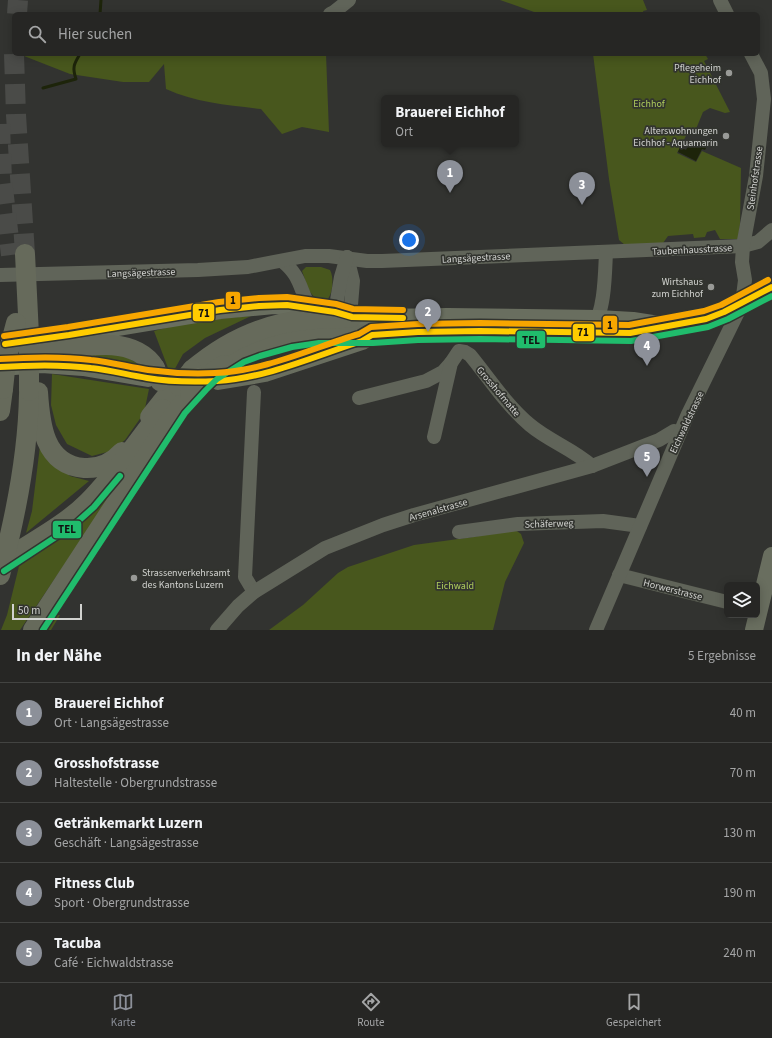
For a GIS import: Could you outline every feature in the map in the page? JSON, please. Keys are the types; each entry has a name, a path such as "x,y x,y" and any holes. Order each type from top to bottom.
{"highway":[{"path":"0,575 12,525 22,470 22,329 18,254"},
{"path":"22,329 6,361 21,391 41,423 52,451 63,461 79,467 98,468 113,460 128,444 163,394 205,359 233,341 264,328 299,320 339,316"},
{"path":"16,553 69,519 88,502 121,464 163,394 212,373 221,373 240,355 257,348 290,339 318,335 372,335"},
{"path":"33,630 169,422 163,394 151,361 139,352 122,346 102,345 47,352"},
{"path":"0,411 21,391"},
{"path":"0,517 21,391"}],"main road":[{"path":"339,316 358,329 372,335 418,332 480,331 630,333 706,319 742,304 772,287"},
{"path":"0,345 69,336 220,310 274,305 310,308 339,316 380,318 455,317 598,319 633,321 665,326"},
{"path":"0,366 42,364 93,368 163,394"},
{"path":"760,602 772,556"},
{"path":"754,630 756,618"}],"street":[{"path":"334,12 349,0"},
{"path":"720,0 726,12"},
{"name":"Steinhofstrasse","path":"742,304 745,280 742,262 743,246 756,176 764,99 761,73 752,56"},
{"name":"Taubenhausstrasse","path":"606,252 743,246 758,242 772,230"},
{"path":"586,332 594,326 598,319 604,289 606,252"},
{"name":"Langsägestrasse","path":"0,275 52,275 198,270 255,266 305,256 347,257 382,262 606,252"},
{"path":"339,316 351,305 353,281 347,257"},
{"path":"282,261 296,275 310,308"},
{"name":"Eichwaldstrasse","path":"596,630 679,434 742,304"},
{"name":"Grosshofmatte","path":"359,398 426,381 443,372 459,351 465,352 470,355 510,406 530,426 576,453 592,466"},
{"path":"434,436 451,363"},
{"path":"254,392 245,577 254,592"},
{"name":"Arsenalstrasse","path":"217,630 238,606 254,592 325,548 383,525 414,515 592,466 659,440 674,431 679,434"},
{"name":"Schäferweg","path":"459,532 518,524 603,521 640,526"},
{"name":"Horwerstrasse","path":"619,575 724,601"}],"green space":[{"path":"500,0 643,0 647,10 643,12 534,12"},
{"path":"24,56 326,56 329,132 302,127 282,134 261,109 213,103 177,94 166,89 164,64 149,82 123,82 70,74"},
{"name":"Eichhof","path":"593,56 706,56 708,59 704,61 730,112 725,113 710,108 703,112 696,129 693,129 691,133 688,132 677,153 696,162 702,151 741,168 740,224 738,239 720,239 715,230 707,232 705,237 694,238 693,234 668,236 663,243 625,245 619,240 609,179"},
{"path":"306,267 321,267 330,270 332,285 331,294 327,300 316,298 312,295 302,271"},
{"path":"251,316 205,338 183,354 171,376 154,331 192,321"},
{"path":"116,351 140,365 142,369 80,358 84,353"},
{"path":"52,374 149,389 144,413 125,440 111,451 92,456 67,444 56,425 51,405"},
{"path":"40,446 56,465 70,476 89,481 26,533 32,511"},
{"path":"112,484 115,490 20,630 1,630 7,615 21,558"},
{"name":"Eichwald","path":"514,529 521,534 524,543 505,582 493,630 269,630 303,605 338,573 348,567 414,545 473,537"},
{"path":"54,615 60,615 51,630 43,630"}],"shaded area":[{"path":"696,141 707,146 705,150 702,149 696,161 678,152 680,147 686,150 689,144 694,146"}],"waterway":[{"path":"100,12 101,0"},
{"path":"43,88 76,79 74,66 79,56"}],"tunnel":[{"path":"17,12 18,0"},
{"path":"14,56 16,115 25,254"},
{"path":"0,124 2,180 11,255"}],"transit line":[{"name":"1","path":"0,359 57,357 98,361 165,372 215,373 252,368 288,358 359,334 371,327 418,324 480,323 629,325 704,311 721,305 768,280"},
{"name":"71","path":"0,367 56,365 98,369 164,380 191,382 217,381 254,376 291,366 362,341 372,335 418,332 480,331 630,333 706,319 724,312 772,287"},
{"name":"TEL","path":"43,630 185,413 217,379 244,362 292,347 319,343 373,343 418,340 480,339 631,341 708,327 728,319 772,296"},
{"name":"1","path":"4,336 219,302 259,298 287,297 336,304 353,309 403,310"},
{"name":"71","path":"5,344 220,310 259,306 287,305 335,312 352,317 403,318"},
{"name":"TEL","path":"4,571 74,525 94,507 120,476"}],"place":[{"name":"Pflegeheim Eichhof","path":"729,73"},
{"name":"Alterswohnungen Eichhof - Aquamarin","path":"726,136"},
{"name":"Brauerei Eichhof","path":"450,193"},
{"name":"Getränkemarkt Luzern","path":"582,205"},
{"name":"Wirtshaus zum Eichhof","path":"711,287"},
{"name":"Grosshofstrasse","path":"428,332"},
{"name":"Fitness Club","path":"647,366"},
{"name":"Tacuba","path":"647,477"},
{"name":"Strassenverkehrsamt des Kantons Luzern","path":"134,578"}]}
